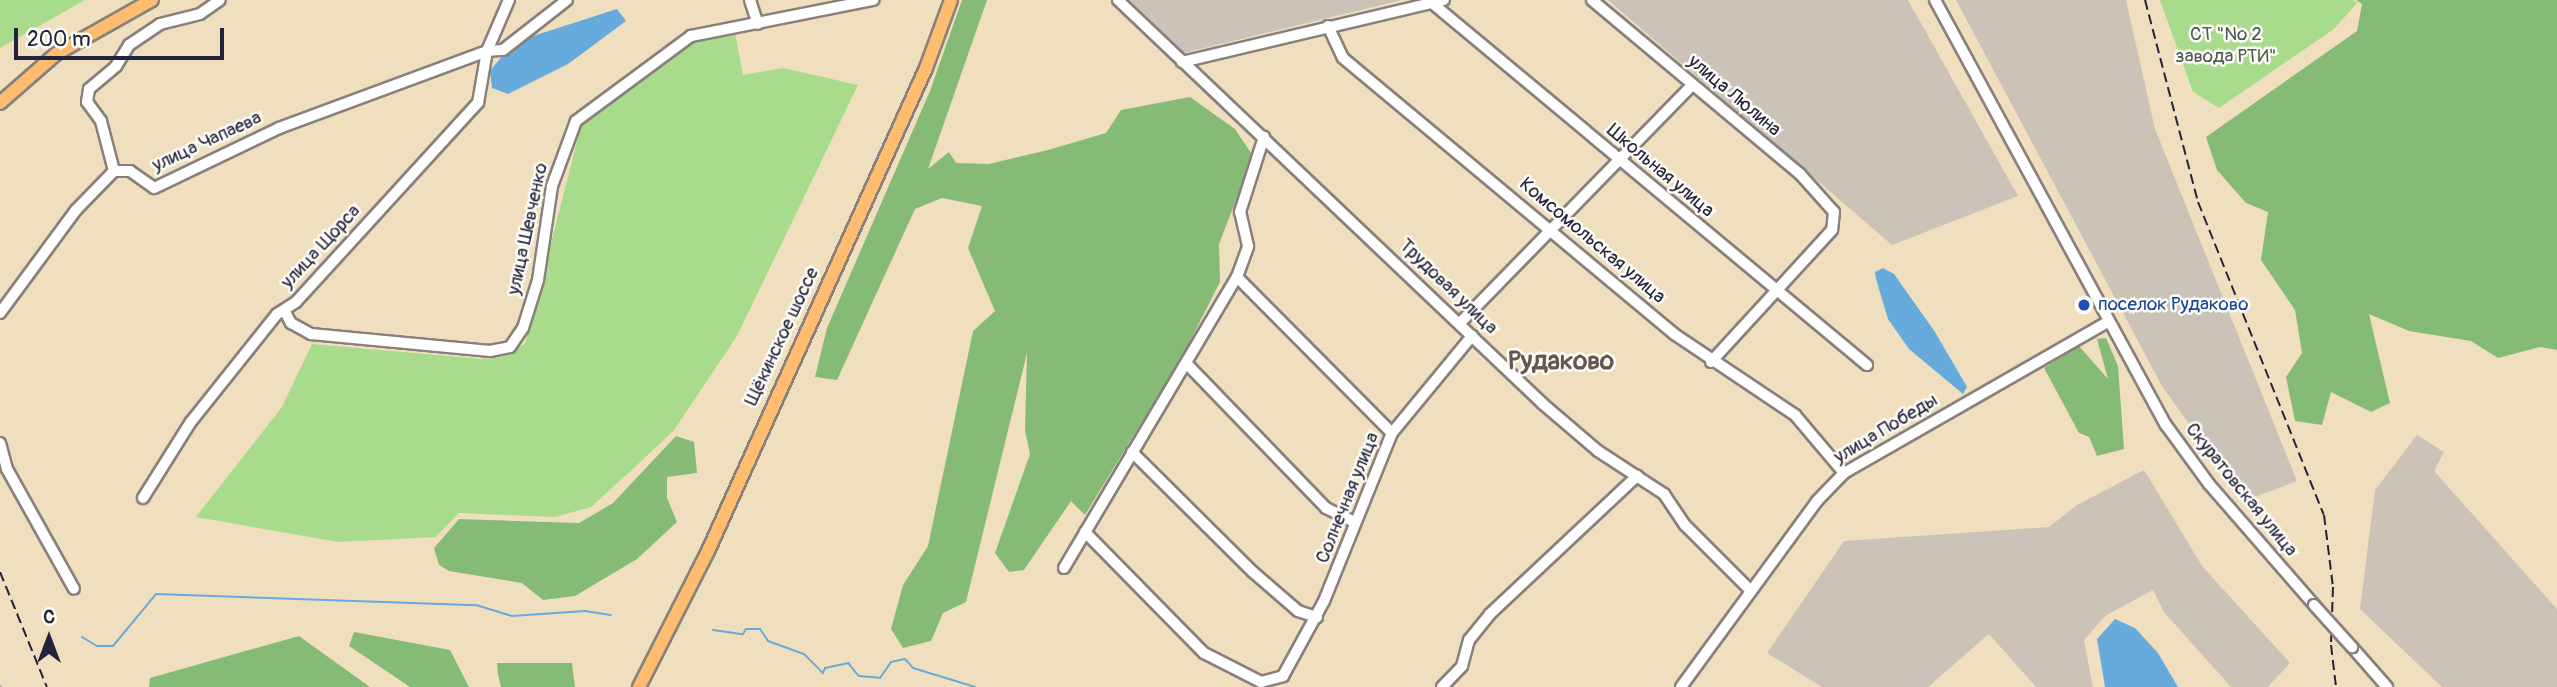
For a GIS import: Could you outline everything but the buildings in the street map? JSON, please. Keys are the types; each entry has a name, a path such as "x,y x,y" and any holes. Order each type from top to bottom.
{"main road":[{"path":"0,103 56,54 152,0"},
{"name":"Щёкинское шоссе","path":"639,687 708,551 926,68 951,0"}],"street":[{"path":"0,313 70,218 114,171 101,121 87,102 89,89 116,66 129,45 160,24 200,14 220,0"},
{"name":"улица Щорса","path":"144,498 190,423 284,310 296,302 478,103 487,51 509,0"},
{"path":"487,51 503,50 567,0"},
{"path":"750,0 758,24"},
{"name":"улица Шевченко","path":"284,310 291,323 311,334 490,351 510,346 523,328 538,279 552,186 576,121 691,36 873,0"},
{"name":"Трудовая улица","path":"1118,0 1580,436 1664,494 1685,525 1751,591"},
{"path":"1182,62 1444,0"},
{"name":"улица Люлина","path":"1592,0 1807,181 1834,212 1832,230 1775,290"},
{"name":"Скуратовская улица","path":"1935,0 2108,322 2188,457 2388,687"},
{"name":"Школьная улица","path":"1432,3 1867,365"},
{"name":"Комсомольская улица","path":"1328,26 1343,58 1711,362 1796,415 1843,473"},
{"name":"улица Чапаева","path":"114,171 130,171 154,188 279,128 487,51"},
{"path":"1461,322 1554,231 1692,85"},
{"path":"1064,568 1237,277 1248,246 1240,212 1264,137"},
{"path":"1237,277 1392,433"},
{"path":"1711,362 1775,290"},
{"name":"улица Победы","path":"1681,687 1816,500 1843,473 2108,322"},
{"name":"Солнечная улица","path":"1085,532 1204,653 1249,678 1272,681 1293,665 1317,617 1353,522 1392,433 1472,336"},
{"path":"1186,363 1326,509 1353,522"},
{"path":"0,443 7,470 74,589"},
{"path":"1132,452 1253,572 1298,611 1317,617"},
{"path":"1442,687 1462,666 1469,640 1490,614 1637,476"}],"shaded area":[{"path":"1130,0 1402,0 1184,53"},
{"path":"1608,0 1908,0 2018,196 1892,245"},
{"path":"1956,0 2126,0 2155,129 2297,481 2244,501 2162,386"},
{"path":"2417,435 2444,452 2434,471 2557,609 2557,687 2442,687 2360,609 2375,490"},
{"path":"2144,470 2202,566 2290,663 2268,687 2231,687 2164,612 2153,590 2105,616 2084,640 2093,687 2036,687 1989,634 1928,687 1822,687 1767,653 1844,541 2049,527 2077,505"}],"green space":[{"path":"0,0 85,0 0,48"},
{"path":"962,0 987,0 928,169 949,152 956,163 989,164 1048,150 1106,133 1121,110 1190,97 1235,129 1253,156 1219,244 1220,282 1185,351 1085,515 1071,501 1024,570 1009,572 995,553 1030,454 1025,431 1027,353 966,602 943,613 931,641 903,648 891,629 903,585 928,546 973,331 995,311 968,248 982,206 942,198 915,209 837,380 815,377 827,328 930,91"},
{"name":"СТ \"№ 2 завода РТИ\"","path":"2160,0 2353,0 2357,3 2334,29 2219,108 2193,92"},
{"path":"2356,0 2557,0 2557,350 2540,347 2498,358 2471,341 2409,331 2369,314 2390,403 2371,412 2331,392 2322,425 2295,421 2286,377 2302,353 2295,310 2261,260 2268,212 2246,203 2217,170 2206,137 2357,31 2362,4"},
{"path":"735,33 743,75 783,68 858,85 737,336 674,430 591,507 555,517 459,513 436,537 338,542 196,517 282,407 312,344 482,359 502,357 525,344 581,126 697,41"},
{"path":"2106,338 2118,366 2124,449 2097,456 2089,437 2079,433 2044,368 2079,346 2108,379 2097,339"},
{"path":"676,436 694,442 697,473 667,477 667,498 677,522 637,559 575,596 543,600 522,583 449,571 439,565 434,548 459,519 579,523 613,503"},
{"path":"354,632 450,650 469,687 410,687 349,646"},
{"path":"299,636 370,687 149,687 150,678"},
{"path":"497,663 572,663 575,687 501,687"}],"water":[{"path":"617,9 626,21 568,64 508,94 492,88 490,71 502,56 533,36"},
{"path":"1883,268 1894,274 1935,332 1967,387 1963,394 1909,349 1888,319 1875,272"},
{"path":"2115,619 2135,628 2158,653 2178,687 2105,687 2097,639"}],"waterway":[{"path":"82,637 97,646 113,646 156,594 476,605 512,616 585,611 611,615"},
{"path":"713,630 743,634 746,629 760,629 768,641 804,654 823,673 825,668 848,663 859,676 880,678 891,662 905,659 913,668 975,687"}],"railway":[{"path":"2145,0 2198,202 2324,515 2333,587 2331,645 2336,687"},
{"path":"0,572 47,687"}],"place":[{"name":"поселок Рудаково","path":"2084,305"}],"district":[{"name":"Рудаково","path":"1561,362"}]}
